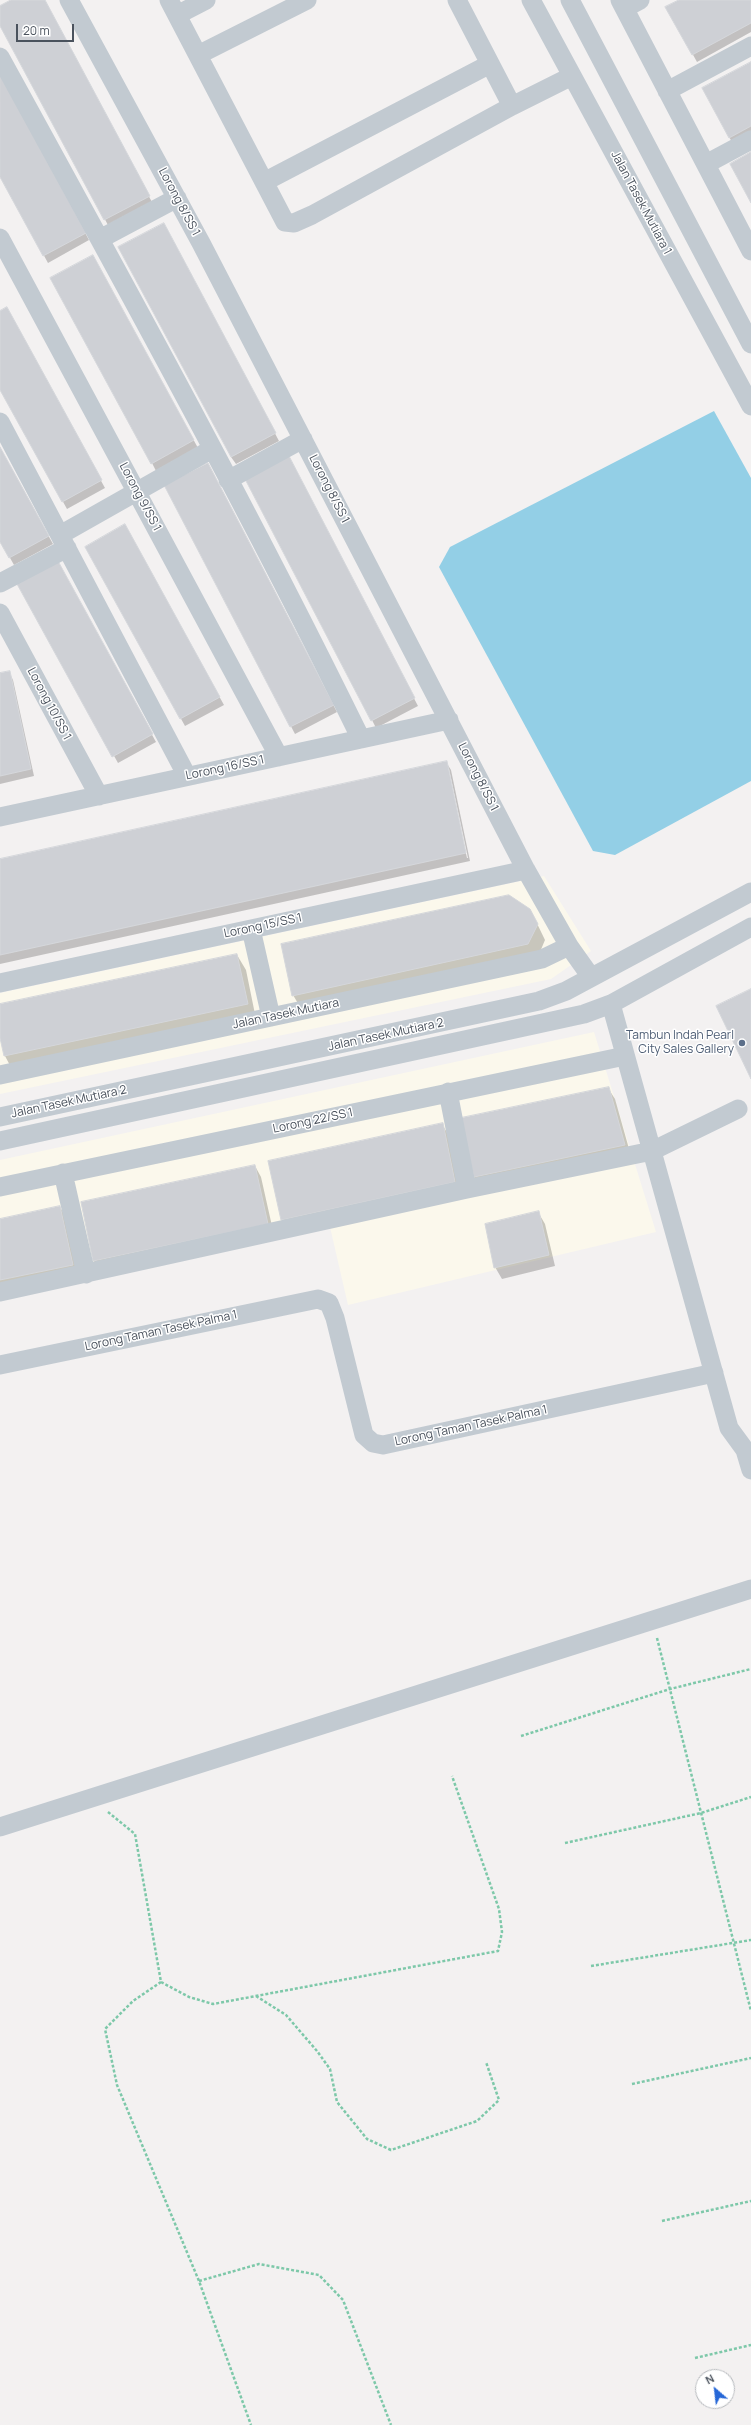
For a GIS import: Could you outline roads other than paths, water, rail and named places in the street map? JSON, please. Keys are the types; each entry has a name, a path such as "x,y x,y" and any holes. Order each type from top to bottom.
{"street":[{"name":"Lorong 8/SS 1","path":"69,0 177,198 526,870 570,946 591,977"},
{"path":"206,0 173,8 285,222 294,223 512,106 572,76"},
{"path":"198,55 307,0"},
{"path":"457,0 512,106"},
{"name":"Jalan Tasek Mutiara 1","path":"532,0 751,406"},
{"path":"570,0 751,344"},
{"path":"628,3 667,91 749,244"},
{"path":"667,91 751,46"},
{"path":"0,58 100,239 212,449 361,739"},
{"path":"264,182 490,64"},
{"path":"706,164 751,140"},
{"path":"100,239 177,198"},
{"name":"Lorong 9/SS 1","path":"0,238 279,757"},
{"path":"0,422 187,776"},
{"path":"228,480 303,439"},
{"path":"0,583 137,491 212,449"},
{"name":"Lorong 10/SS 1","path":"0,613 6,636 99,796"},
{"name":"Lorong 16/SS 1","path":"0,817 449,720"},
{"name":"Lorong 15/SS 1","path":"0,982 526,870"},
{"name":"Jalan Tasek Mutiara 2","path":"0,1117 538,1001 566,991 751,892"},
{"name":"Jalan Tasek Mutiara 2","path":"0,1141 584,1014 611,1004 751,927"},
{"path":"251,929 271,1017"},
{"name":"Jalan Tasek Mutiara","path":"0,1075 542,959 570,946"},
{"path":"611,1004 729,1428 746,1450 751,1470"},
{"name":"Lorong 22/SS 1","path":"0,1187 625,1056"},
{"path":"448,1092 467,1189"},
{"path":"0,1292 467,1189 652,1151 738,1109"},
{"path":"63,1173 86,1274"},
{"name":"Lorong Taman Tasek Palma 1","path":"0,1365 318,1299 329,1303 335,1318 364,1435 373,1443 383,1446 714,1373"},
{"path":"0,1827 751,1589"}],"water":[{"path":"714,411 751,478 751,781 615,855 593,851 439,567 450,547"}],"place":[{"name":"Tambun Indah Pearl City Sales Gallery","path":"742,1043"}]}
